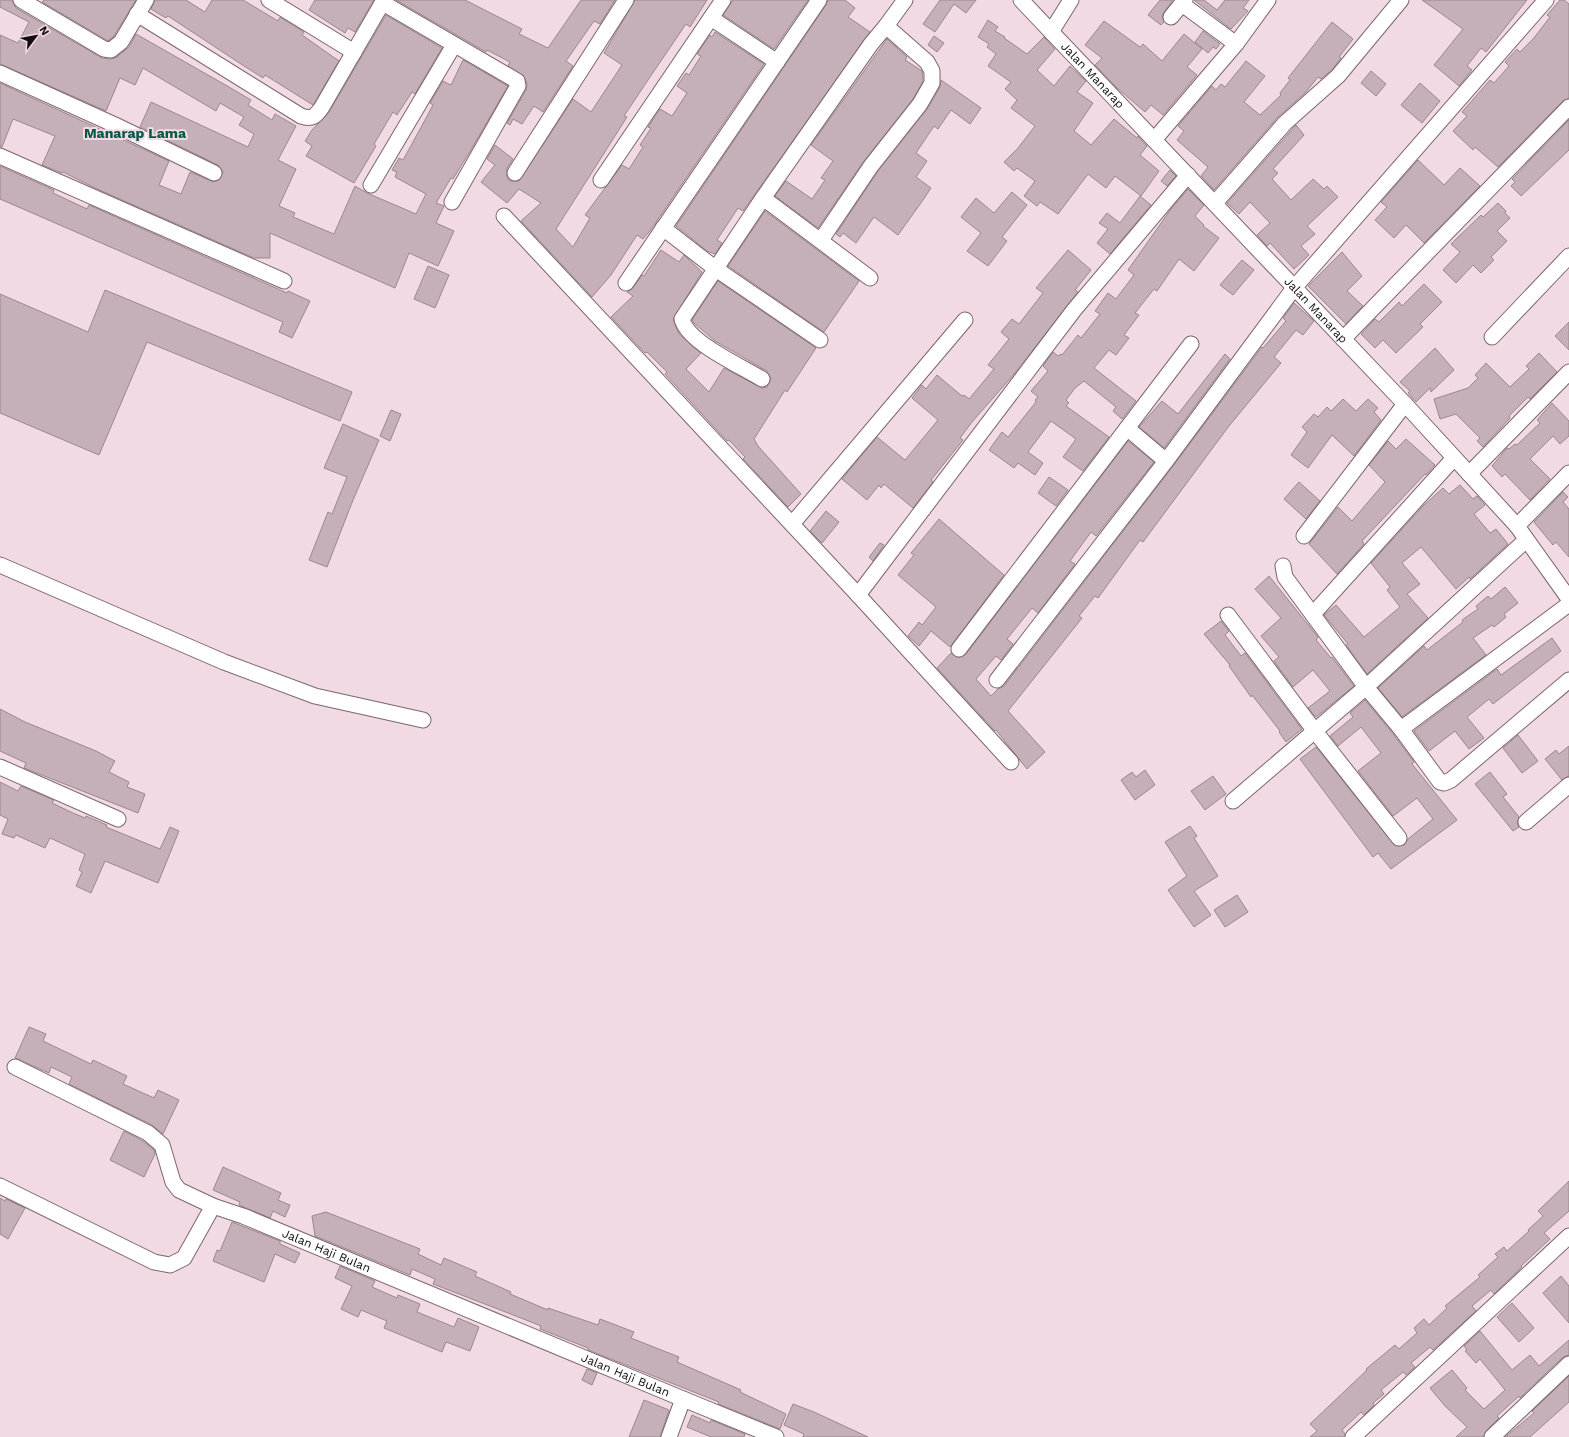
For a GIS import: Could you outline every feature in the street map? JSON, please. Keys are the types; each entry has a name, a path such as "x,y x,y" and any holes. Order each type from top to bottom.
{"street":[{"path":"21,0 104,49 112,50 117,47 146,0"},
{"path":"269,0 354,52"},
{"path":"514,173 626,0"},
{"path":"600,180 723,0"},
{"path":"626,283 819,0"},
{"path":"762,379 700,342 684,326 682,319 763,198 871,44 905,0"},
{"name":"Jalan Manarap","path":"1021,0 1405,404 1517,526 1569,599"},
{"name":"Jalan Manarap","path":"1051,32 1071,0"},
{"path":"1154,140 1236,44 1268,0"},
{"path":"1215,203 1285,124 1338,76 1401,0"},
{"path":"997,680 1166,462 1294,288 1546,0"},
{"path":"137,14 308,119 313,117 322,108 383,2 517,81 518,86 452,202"},
{"path":"1171,17 1183,2 1236,44"},
{"path":"711,18 777,62"},
{"path":"821,240 871,166 920,104 932,83 932,72 927,62 886,26"},
{"path":"371,185 454,45"},
{"path":"0,73 214,172"},
{"path":"1343,339 1569,107"},
{"path":"0,156 284,281"},
{"path":"858,594 1074,310 1188,175"},
{"path":"763,198 870,278"},
{"path":"504,216 858,594 1011,762"},
{"path":"663,228 716,269 820,340"},
{"path":"1492,337 1569,256"},
{"path":"792,524 965,320"},
{"path":"959,649 1191,344"},
{"path":"1469,474 1569,372"},
{"path":"1304,536 1405,404"},
{"path":"1127,428 1166,462"},
{"path":"1313,614 1454,458"},
{"path":"1517,526 1569,474"},
{"path":"1233,801 1366,687 1526,540"},
{"path":"0,565 216,659 315,696 423,720"},
{"path":"1283,566 1285,577 1366,687 1401,729 1437,779 1444,783 1450,780 1569,680"},
{"path":"1401,729 1569,604"},
{"path":"1228,615 1314,730 1399,838"},
{"path":"0,767 118,819"},
{"path":"1526,822 1569,786"},
{"name":"Jalan Haji Bulan","path":"15,1067 148,1133 162,1146 174,1182 179,1190 213,1206 243,1216 776,1437"},
{"path":"0,1186 154,1262 170,1266 184,1258 213,1206"},
{"path":"1353,1437 1569,1236"},
{"path":"1492,1437 1569,1364"},
{"name":"Jalan Haji Bulan","path":"669,1437 683,1399"}],"building":[{"path":"0,0 12,0 16,8 102,58 110,59 117,57 129,47 136,34 251,100 248,105 272,120 275,114 296,126 278,160 296,169 279,206 295,213 293,217 334,234 355,186 367,193 416,214 426,194 395,177 397,172 392,170 399,158 403,160 433,105 430,103 443,81 451,85 463,60 508,86 453,179 451,178 436,203 444,206 436,223 454,231 438,266 409,253 395,288 270,233 270,258 254,258 97,189 63,172 62,173 42,165 55,136 13,119 2,147 0,147 0,83 169,161 159,185 181,194 190,172 214,182 219,180 223,172 218,165 140,127 151,102 248,147 254,134 239,125 244,117 220,103 216,111 143,68 135,85 120,78 106,111 0,64 0,35 18,43 29,22 0,7"},
{"path":"44,0 136,0 114,36 108,41 42,2"},
{"path":"155,0 186,0 205,12 212,0 243,0 278,21 280,17 304,32 302,35 339,61 313,105 265,75 263,78 168,16 166,18 151,9"},
{"path":"315,0 374,0 355,32 348,28 345,33 309,10"},
{"path":"396,0 465,0 522,29 519,34 548,48 581,0 615,0 600,24 594,21 566,61 573,66 543,112 534,106 522,124 513,119 510,125 507,123 526,90 527,84 524,76 508,66 510,62 487,50 486,52"},
{"path":"635,0 707,0 690,27 686,24 624,116 627,117 556,229 573,247 590,218 585,215 622,165 629,169 643,147 640,145 651,128 648,127 660,109 672,116 687,93 677,86 686,73 689,75 701,56 697,54 710,35 712,37 715,32 764,64 650,231 643,239 637,235 611,275 592,297 521,221 541,203 519,189 507,203 481,182 495,165 487,159 495,145 513,159 507,168 507,177 510,181 519,181 573,99 591,112 622,65 604,53"},
{"path":"733,0 808,0 774,49 723,15"},
{"path":"828,0 845,0 855,8 848,17 870,32 743,211 738,208 717,240 722,243 715,254 707,251 676,226"},
{"path":"940,0 976,0 966,13 954,4 935,32 923,24"},
{"path":"1160,0 1173,0 1162,16 1164,22 1161,25 1148,15"},
{"path":"1194,0 1204,0 1217,10 1225,0 1249,0 1243,8 1248,11 1231,29"},
{"path":"1422,0 1527,0 1486,52 1481,48 1467,66 1472,70 1459,86 1434,65 1463,29"},
{"path":"1560,0 1564,0 1569,4 1569,98 1563,101 1498,167 1475,147 1473,150 1453,131 1467,116 1462,112 1490,80 1494,83 1509,66 1505,62 1517,49 1520,52 1533,39 1550,17 1547,15"},
{"path":"386,15 442,48 415,94 412,92 397,115 393,112 374,144 376,146 354,183 306,156 312,146 305,141 312,130 329,112"},
{"path":"988,20 998,27 995,31 1027,54 1044,37 1055,49 1037,70 1054,86 1070,66 1086,81 1077,92 1093,103 1074,131 1091,145 1114,119 1137,138 1138,136 1147,146 1140,155 1159,171 1141,196 1115,176 1106,188 1088,174 1058,214 1040,202 1037,206 1024,196 1035,181 1017,168 1014,171 1004,162 1018,148 1035,126 1011,108 1017,100 1005,89 1011,82 988,66 996,54 987,47 989,44 978,37"},
{"path":"1104,21 1140,47 1143,44 1162,61 1184,34 1202,49 1187,67 1197,75 1163,115 1151,105 1145,112 1116,87 1095,65 1102,58 1085,45"},
{"path":"1332,22 1353,39 1339,57 1341,58 1332,70 1321,79 1318,77 1306,92 1278,117 1214,190 1201,176 1208,167 1177,140 1184,131 1178,126 1212,86 1216,90 1221,84 1225,87 1246,61 1265,76 1244,102 1260,115 1281,95 1280,93 1290,80 1288,78"},
{"path":"1203,31 1220,44 1216,49 1213,47 1208,53 1195,42"},
{"path":"934,36 944,43 937,52 928,45"},
{"path":"887,39 907,57 905,60 922,71 923,81 913,99 864,161 818,228 775,196 786,181 812,199 825,180 821,178 833,161 811,145"},
{"path":"1371,71 1386,84 1376,96 1361,83"},
{"path":"941,80 981,108 970,124 951,110 938,129 934,126 916,153 927,161 916,177 931,188 898,235 874,217 856,243 843,233 840,237 836,234 878,171 927,109 940,87"},
{"path":"1420,83 1440,101 1422,123 1401,105"},
{"path":"1569,120 1569,150 1521,196 1511,186 1515,182 1512,179"},
{"path":"1296,125 1304,135 1273,169 1278,173 1272,179 1291,200 1313,179 1324,189 1327,186 1338,197 1307,226 1315,234 1301,246 1309,255 1294,269 1270,243 1267,246 1257,235 1270,223 1250,202 1239,214 1227,203"},
{"path":"1418,160 1444,185 1460,168 1480,186 1424,243 1406,225 1394,238 1375,220 1387,207 1381,202"},
{"path":"0,166 54,190 53,193 87,209 89,205 287,293 288,291 310,301 292,338 279,332 283,322 0,199"},
{"path":"1170,170 1176,176 1167,186 1161,181"},
{"path":"1188,189 1204,205 1195,216 1204,225 1203,226 1219,238 1194,271 1179,259 1157,291 1154,289 1135,313 1139,315 1124,335 1129,338 1116,355 1109,350 1094,368 1136,401 1122,419 1113,411 1116,407 1084,381 1075,388 1066,400 1069,403 1066,406 1109,437 1083,471 1063,457 1076,439 1051,421 1028,452 1043,463 1035,475 1018,463 1014,468 989,450 1002,432 1008,437 1036,402 1035,400 1038,397 1031,391 1048,371 1043,366 1053,352 1058,356 1061,354 1062,355 1078,335 1081,338 1100,314 1095,311 1108,293 1116,299 1134,275 1128,270 1171,209"},
{"path":"1012,192 1027,205 1002,237 1007,241 988,266 967,251 981,233 961,217 976,198 994,213"},
{"path":"1140,196 1151,205 1110,254 1097,243 1108,229 1099,223 1107,213 1120,223"},
{"path":"1498,203 1506,211 1505,213 1510,218 1497,231 1507,241 1491,257 1494,260 1481,273 1473,265 1456,283 1443,270 1460,252 1451,244 1481,215 1483,217"},
{"path":"765,211 859,281 824,332 728,266"},
{"path":"661,250 679,262 684,255 702,272 673,319 679,334 701,353 686,369 709,392 724,368 762,388 767,387 771,379 767,371 715,341 692,320 718,281 816,348 787,392 785,390 754,439 758,446 801,494 788,507 743,459 745,457 729,440 727,441 665,374 667,372 647,352 645,353 611,317 633,296 627,292 633,288 642,275 644,276"},
{"path":"1068,250 1091,270 1075,290 1078,292 1015,373 972,422 960,438 963,440 931,480 933,482 913,508 884,484 881,488 879,485 867,500 842,479 877,437 905,460 938,420 912,398 922,385 926,389 937,375 962,396 964,395 969,399 994,369 988,365 1009,339 1001,332 1012,319 1019,324 1043,293 1036,288"},
{"path":"1342,252 1362,276 1347,291 1363,306 1346,324 1308,286"},
{"path":"1242,260 1254,270 1233,295 1220,285"},
{"path":"428,266 449,275 435,308 414,299"},
{"path":"1424,284 1442,302 1420,324 1423,327 1396,353 1383,340 1375,348 1361,334 1375,319 1379,322 1399,302 1402,306"},
{"path":"105,290 352,392 340,421 147,342 99,455 0,413 0,294 88,332"},
{"path":"1294,303 1314,321 1303,335 1296,330 1274,357 1281,363 1229,426 1143,542 1140,540 1098,598 1095,596 1079,616 1082,618 1008,711 1045,752 1027,769 996,730 995,731 937,668 951,653 958,658 966,654 1128,441 1154,462 1096,536 1091,532 1070,561 1075,564 1038,613 1032,608 1007,639 1013,644 1001,660 996,656 976,679 991,696 998,689 1004,686 1173,466 1262,347 1263,348 1286,321 1283,318"},
{"path":"1569,322 1569,350 1555,336"},
{"path":"1435,348 1454,370 1431,392 1430,388 1416,402 1408,393 1410,391 1400,382"},
{"path":"1539,353 1557,372 1530,399 1528,397 1509,416 1510,418 1483,447 1477,441 1480,438 1456,414 1440,419 1434,399 1468,388 1478,378 1475,375 1486,363 1510,387 1529,369 1526,366"},
{"path":"1225,354 1230,359 1164,448 1139,427 1162,401 1178,414"},
{"path":"1343,399 1356,411 1368,399 1378,408 1374,412 1381,420 1354,456 1332,435 1308,468 1291,455 1307,432 1302,427 1314,414 1318,417 1327,407 1331,411"},
{"path":"1552,403 1569,421 1569,436 1560,444 1553,436 1530,459 1550,479 1530,500 1505,474 1502,477 1492,466 1507,448 1509,449 1515,444 1517,445 1540,423 1537,420"},
{"path":"391,410 401,414 390,441 380,436"},
{"path":"343,424 379,440 353,500 327,567 309,560 328,512 332,514 347,477 324,468"},
{"path":"1406,439 1435,465 1362,541 1364,544 1337,574 1309,544 1338,507 1352,521 1385,482 1369,465 1388,441 1396,449"},
{"path":"1049,477 1068,490 1056,506 1038,493"},
{"path":"1299,482 1320,501 1306,519 1284,499"},
{"path":"1460,485 1473,499 1477,496 1485,505 1474,514 1490,533 1496,529 1508,544 1470,579 1469,577 1456,589 1421,547 1402,563 1420,584 1407,594 1428,618 1367,674 1346,645 1348,644 1324,615 1336,605 1364,637 1400,607 1387,590 1390,587 1371,563 1423,506 1443,488 1449,494"},
{"path":"1563,492 1568,497 1563,502 1569,509 1569,557 1556,542 1553,545 1534,522"},
{"path":"826,511 839,522 822,543 810,531"},
{"path":"939,519 1004,575 950,647 931,631 919,646 908,636 919,622 922,625 936,607 898,575 914,555 911,553"},
{"path":"880,543 884,545 873,561 869,557"},
{"path":"1269,576 1318,637 1316,640 1331,658 1332,657 1354,686 1316,717 1308,708 1330,691 1313,670 1293,687 1274,661 1279,657 1261,636 1281,618 1255,589"},
{"path":"1505,587 1518,603 1504,614 1506,617 1494,627 1492,625 1473,638 1486,655 1402,717 1378,688 1424,646 1427,650 1463,622 1462,620 1478,609 1476,606 1488,596 1491,599"},
{"path":"1221,621 1229,631 1225,635 1241,656 1245,653 1302,729 1286,742 1279,732 1280,731 1252,695 1251,697 1229,666 1230,665 1204,634"},
{"path":"1552,638 1561,651 1493,704 1489,699 1467,717 1484,738 1469,749 1455,731 1429,751 1414,731 1497,669 1501,675"},
{"path":"1365,700 1394,735 1414,762 1412,764 1457,820 1391,869 1378,853 1373,857 1300,759 1316,747 1395,846 1404,845 1408,839 1433,819 1417,798 1393,816 1358,771 1381,753 1361,727 1338,746 1330,736 1353,717 1350,713"},
{"path":"0,709 25,722 96,751 115,761 109,772 129,782 127,787 145,794 138,813 24,768 26,763 0,751"},
{"path":"1518,735 1538,761 1522,773 1503,748"},
{"path":"1569,746 1569,776 1562,780 1545,759 1556,750 1559,754"},
{"path":"1145,770 1155,785 1135,800 1121,780 1132,772 1136,777"},
{"path":"1490,772 1507,794 1503,797 1519,817 1517,823 1519,827 1513,831 1475,784"},
{"path":"1213,776 1226,794 1205,810 1191,791"},
{"path":"0,782 18,791 21,786 54,800 52,803 73,813 85,818 86,816 107,825 106,827 160,849 170,827 179,831 158,883 105,861 91,893 76,886 82,872 79,870 85,854 50,838 45,848 16,835 14,838 2,834 8,819 0,815"},
{"path":"1190,826 1197,836 1194,838 1218,876 1194,891 1211,915 1194,927 1168,890 1187,876 1165,842"},
{"path":"1237,895 1248,912 1225,927 1214,910"},
{"path":"29,1027 46,1034 43,1041 91,1064 93,1060 127,1076 123,1084 154,1098 158,1090 179,1100 163,1134 152,1125 69,1084 72,1077 51,1067 49,1073 15,1058"},
{"path":"124,1131 143,1141 154,1150 155,1154 144,1177 110,1160"},
{"path":"223,1167 281,1193 278,1200 290,1205 285,1217 273,1211 270,1218 239,1205 240,1202 213,1190"},
{"path":"1569,1181 1569,1211 1544,1233 1550,1239 1521,1266 1522,1267 1494,1294 1491,1290 1472,1306 1476,1311 1433,1350 1430,1347 1411,1363 1415,1367 1406,1375 1403,1372 1381,1390 1384,1394 1373,1403 1374,1405 1364,1415 1361,1412 1342,1430 1345,1434 1344,1437 1310,1437 1317,1431 1310,1424 1367,1370 1366,1369 1395,1345 1399,1349 1417,1333 1414,1328 1424,1319 1429,1325 1447,1308 1445,1306 1480,1277 1478,1275 1498,1257 1495,1254 1504,1247 1507,1251 1529,1231 1528,1230 1543,1216 1538,1211"},
{"path":"0,1198 5,1201 6,1199 25,1208 8,1239 0,1234"},
{"path":"326,1212 420,1249 418,1254 441,1265 444,1258 477,1272 475,1276 511,1292 510,1294 548,1310 548,1308 598,1325 600,1319 634,1332 631,1338 679,1357 677,1362 741,1390 740,1392 786,1414 780,1429 718,1404 719,1402 588,1350 588,1348 540,1329 541,1326 433,1284 435,1279 412,1269 410,1275 315,1236 312,1216"},
{"path":"232,1222 280,1241 280,1244 300,1253 295,1263 275,1254 264,1282 213,1261 217,1250 220,1251"},
{"path":"340,1266 375,1281 372,1287 397,1298 398,1295 420,1304 417,1312 454,1327 458,1318 479,1327 470,1351 446,1342 442,1352 384,1328 387,1321 361,1310 358,1317 341,1309 352,1286 335,1278"},
{"path":"1561,1276 1569,1286 1569,1323 1543,1293"},
{"path":"1512,1303 1534,1328 1519,1342 1497,1317"},
{"path":"1480,1331 1512,1370 1530,1355 1539,1366 1569,1340 1569,1355 1563,1357 1520,1398 1519,1396 1497,1416 1499,1418 1486,1431 1483,1437 1456,1437 1467,1427 1445,1406 1430,1388 1452,1370 1467,1388 1465,1390 1484,1409 1505,1390 1480,1359 1476,1363 1465,1351 1467,1350 1464,1346"},
{"path":"587,1369 597,1373 592,1385 582,1380"},
{"path":"1569,1376 1569,1402 1530,1437 1505,1437 1534,1413 1532,1411"},
{"path":"644,1400 669,1410 660,1437 629,1437"},
{"path":"793,1404 868,1437 803,1437 804,1434 784,1425"},
{"path":"692,1415 710,1423 711,1420 745,1434 744,1437 711,1437 687,1427"}],"district":[{"name":"Manarap Lama","path":"135,133"}]}
